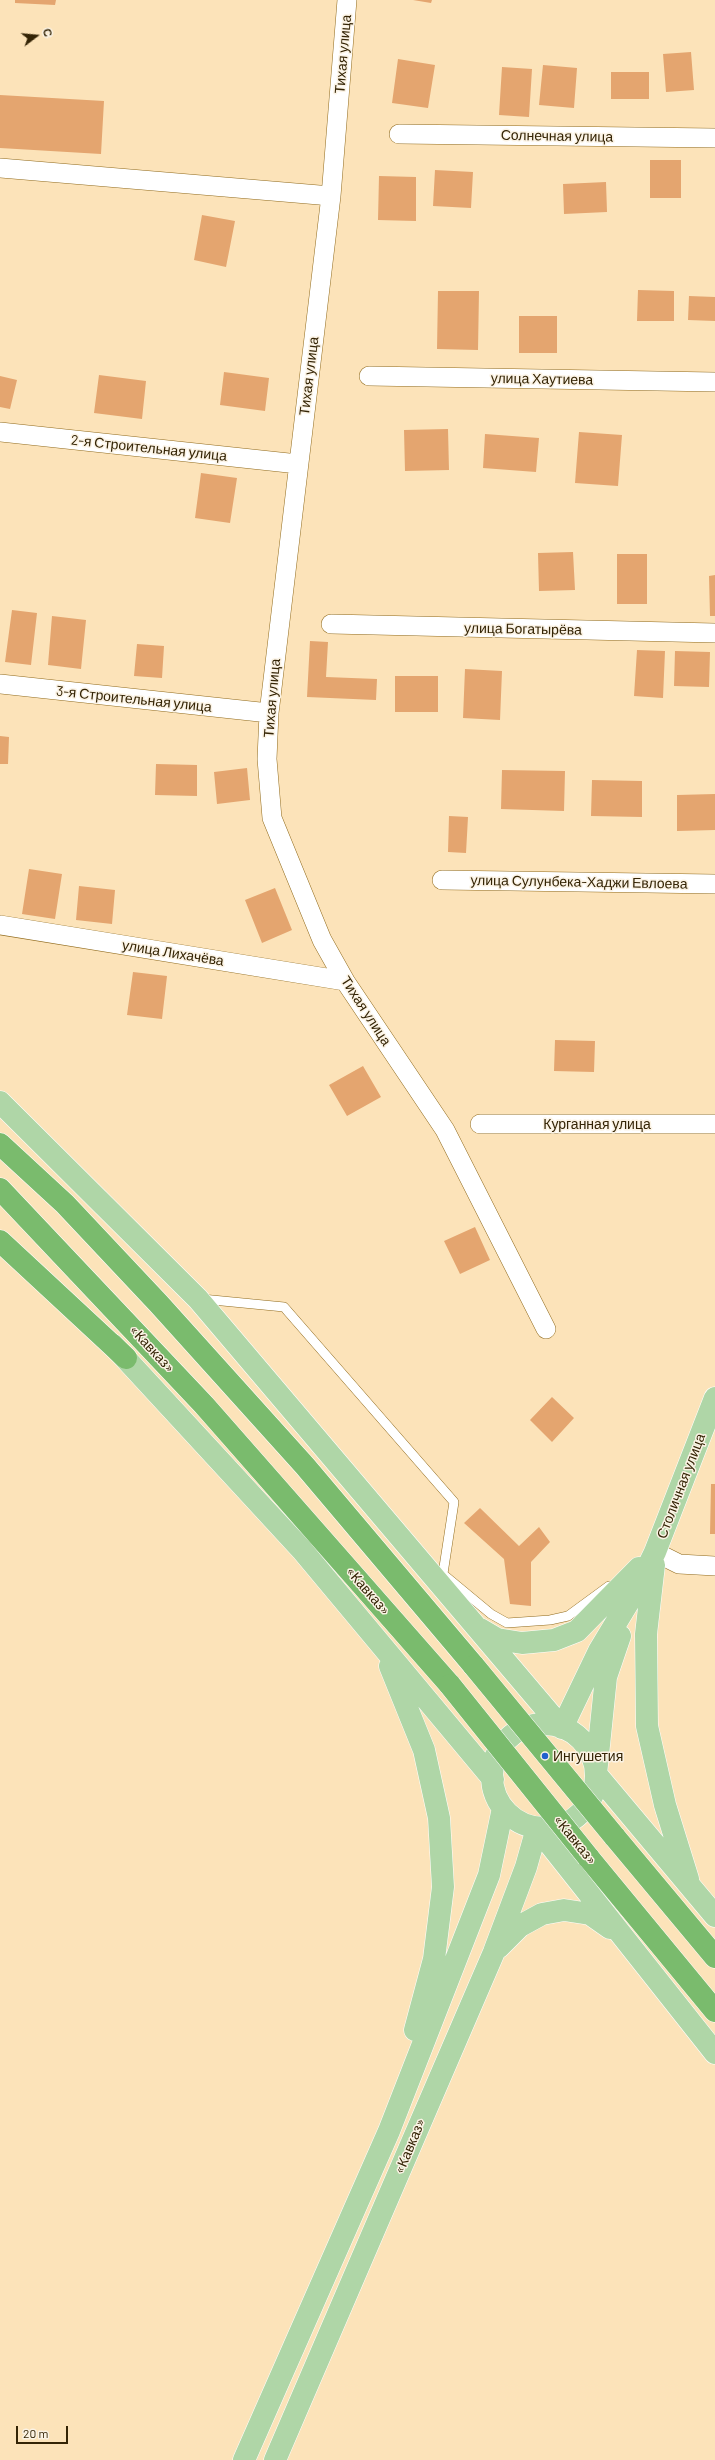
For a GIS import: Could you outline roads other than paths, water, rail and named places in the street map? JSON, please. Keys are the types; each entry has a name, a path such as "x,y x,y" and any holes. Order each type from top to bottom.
{"highway":[{"path":"0,1144 65,1204 165,1310 306,1466 715,1957"},
{"name":"«Кавказ»","path":"0,1190 204,1405 450,1686 715,2011"},
{"path":"0,1241 126,1358"}],"main road":[{"path":"0,1102 198,1299 442,1580 475,1627 562,1728 579,1738 586,1746 593,1759 596,1774 715,1916"},
{"path":"0,1230 126,1358 302,1550 493,1779"},
{"name":"Столичная улица","path":"655,1552 715,1398"},
{"path":"475,1627 497,1639 522,1642 554,1640 577,1631 655,1552"},
{"path":"562,1728 599,1651 640,1582 655,1552"},
{"path":"655,1552 646,1634 647,1726 665,1805 691,1888"},
{"path":"562,1728 542,1725 522,1729 506,1742 496,1759 493,1779 498,1799 503,1808 518,1821 537,1828 557,1827 579,1815 593,1794 606,1676 640,1582"},
{"path":"380,1642 424,1750 439,1818 442,1887 434,1958 389,2131"},
{"name":"«Кавказ»","path":"244,2460 389,2131 489,1876 503,1808"},
{"path":"537,1828 715,2053"},
{"name":"«Кавказ»","path":"275,2460 494,1952 526,1866 537,1828"},
{"path":"494,1952 520,1926 542,1914 564,1910 590,1914 621,1935"}],"street":[{"name":"Тихая улица","path":"347,0 331,196 269,713 267,759 272,818 322,940 345,981 445,1130 546,1329"},
{"name":"Солнечная улица","path":"400,134 715,138"},
{"path":"0,168 331,196"},
{"name":"улица Хаутиева","path":"369,376 715,382"},
{"name":"2-я Строительная улица","path":"0,432 298,464"},
{"name":"улица Богатырёва","path":"331,624 715,633"},
{"name":"3-я Строительная улица","path":"0,684 269,713"},
{"name":"улица Сулунбека-Хаджи Евлоева","path":"442,880 715,884"},
{"name":"улица Лихачёва","path":"0,925 345,981"},
{"name":"Курганная улица","path":"480,1124 715,1124"},
{"path":"655,1552 678,1564 715,1566"}],"lane":[{"path":"198,1299 284,1307 454,1502 442,1580 491,1614 507,1622 550,1620 568,1616 655,1552"}],"place":[{"name":"Ингушетия","path":"545,1756"}]}
